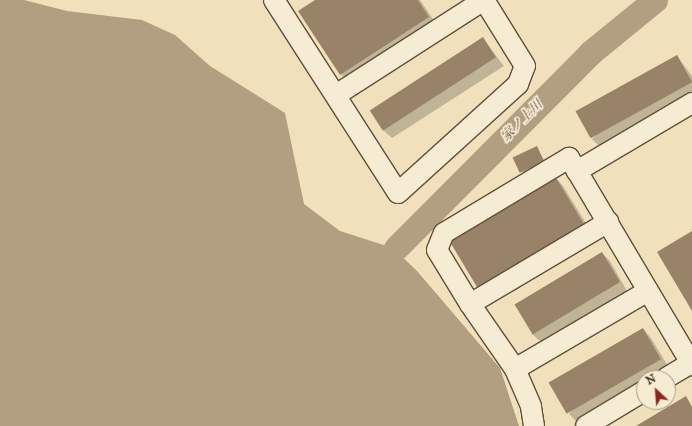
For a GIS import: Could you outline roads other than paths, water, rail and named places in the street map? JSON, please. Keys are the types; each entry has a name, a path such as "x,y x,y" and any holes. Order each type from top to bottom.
{"lane":[{"path":"274,0 398,193 518,84 525,66 484,0 336,95"},
{"path":"577,171 692,103"},
{"path":"534,426 531,406 515,369 470,304 437,250 444,233 569,158 691,364 676,372"},
{"path":"470,304 608,222"},
{"path":"515,369 648,291"},
{"path":"586,426 636,396"}],"waterway":[{"name":"家ノ上川","path":"396,248 590,53 655,0"}]}
